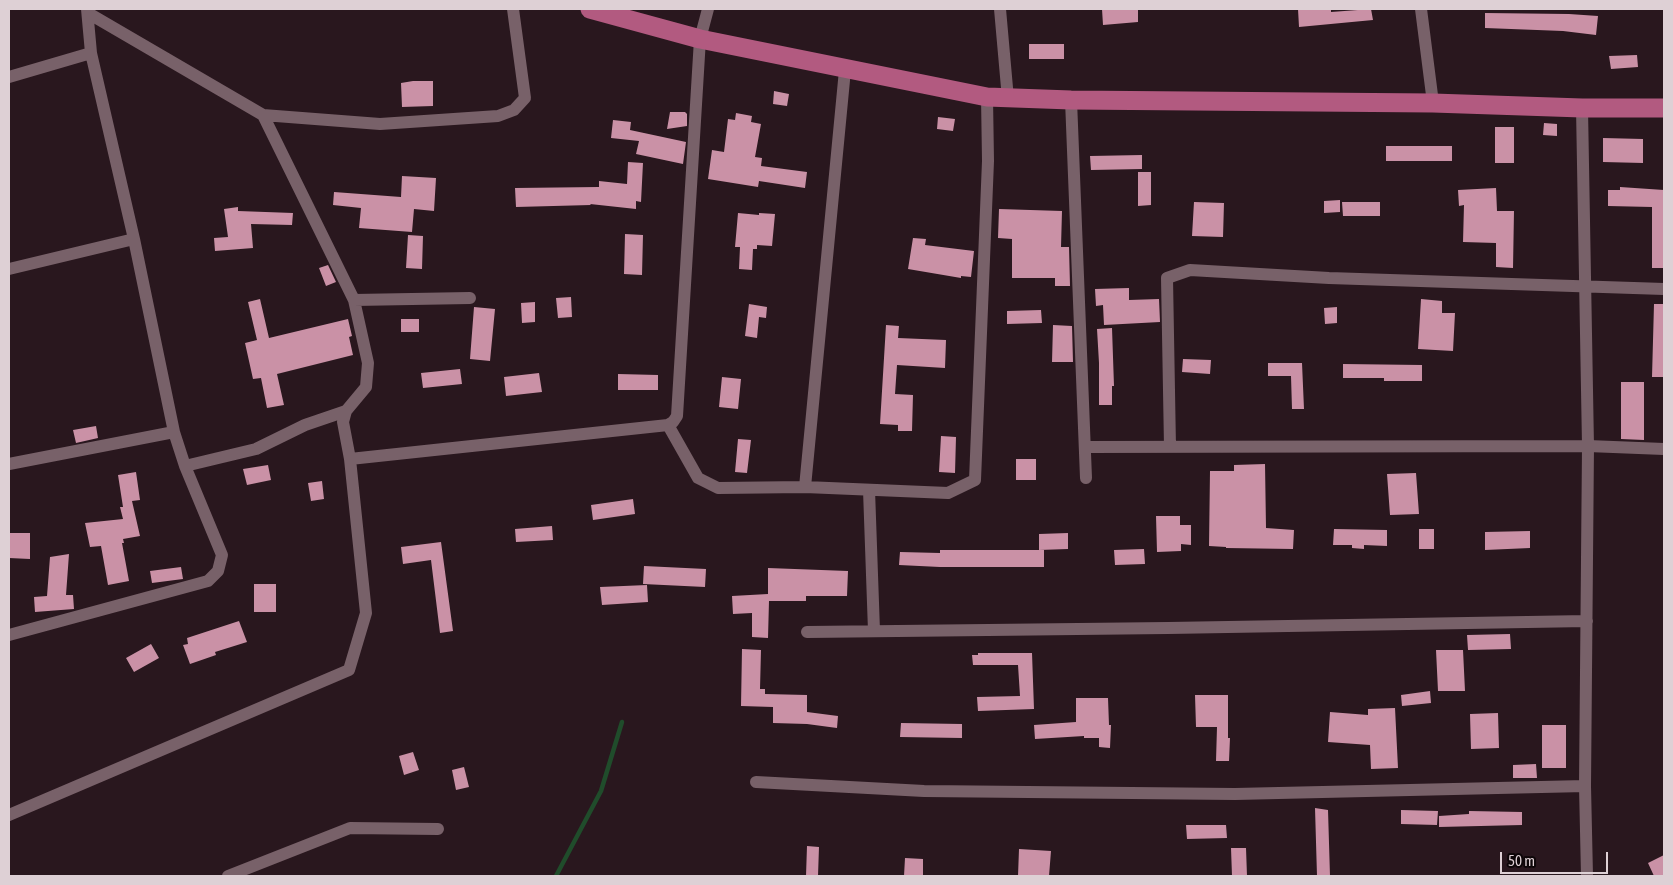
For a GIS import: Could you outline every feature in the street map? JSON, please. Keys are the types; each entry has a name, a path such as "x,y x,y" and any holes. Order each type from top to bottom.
{"main road":[{"path":"590,9 624,14 700,40 987,97 1071,100 1433,103 1582,108 1664,108"}],"street":[{"path":"87,11 263,115 380,124 498,116 514,110 525,98 513,9"},
{"path":"350,459 668,425 677,416 700,40 708,9"},
{"path":"1000,9 1008,98"},
{"path":"1421,9 1433,103"},
{"path":"9,635 208,582 218,571 222,555 185,466 174,432 134,239 91,53 87,11"},
{"path":"9,77 91,53"},
{"path":"805,487 845,70"},
{"path":"668,425 698,478 718,488 805,487 948,493 974,480 988,161 987,97"},
{"path":"1071,100 1086,478"},
{"path":"1582,108 1588,446 1586,876"},
{"path":"9,815 349,670 366,613 350,459 343,422 346,412 366,387 368,363 354,300 263,115"},
{"path":"9,269 134,239"},
{"path":"1170,447 1167,278 1190,270 1329,278 1664,289"},
{"path":"354,300 470,298"},
{"path":"185,466 256,450 305,425 346,412"},
{"path":"9,464 174,432"},
{"path":"1086,447 1588,446 1664,449"},
{"path":"869,490 874,631"},
{"path":"807,632 1587,621"},
{"path":"756,782 924,791 1225,794 1585,786"},
{"path":"228,876 350,828 438,829"}],"building":[{"path":"1102,9 1138,9 1138,22 1103,25"},
{"path":"1298,9 1331,9 1331,12 1371,9 1373,20 1299,27"},
{"path":"1485,13 1598,16 1596,35 1563,31 1485,28"},
{"path":"1029,44 1064,44 1064,59 1029,59"},
{"path":"1637,55 1638,67 1611,69 1609,56"},
{"path":"433,81 433,106 402,107 401,83"},
{"path":"774,91 789,94 787,106 773,104"},
{"path":"670,112 685,112 687,114 687,126 667,129"},
{"path":"736,113 752,116 751,122 761,124 755,157 762,158 761,166 807,172 805,188 759,181 758,187 708,179 712,150 724,152 728,119 735,120"},
{"path":"938,117 955,119 953,131 937,129"},
{"path":"613,120 631,122 630,130 686,142 683,164 636,154 639,141 611,138"},
{"path":"1544,123 1557,124 1557,136 1543,135"},
{"path":"1495,127 1514,127 1514,163 1495,163"},
{"path":"1603,138 1643,139 1643,163 1603,162"},
{"path":"1386,146 1452,146 1452,161 1386,161"},
{"path":"1142,155 1142,169 1091,170 1090,156"},
{"path":"628,162 643,163 641,202 636,201 636,209 590,204 516,207 515,188 599,187 599,181 627,184"},
{"path":"1138,172 1151,172 1151,205 1138,206"},
{"path":"402,176 436,178 434,211 414,209 412,232 359,228 361,208 333,205 334,192 401,197"},
{"path":"1620,187 1664,190 1664,268 1652,268 1652,207 1608,206 1608,190 1620,190"},
{"path":"1496,188 1497,211 1514,211 1513,268 1496,267 1496,243 1463,242 1464,205 1459,206 1458,190"},
{"path":"1340,200 1340,212 1324,213 1324,201"},
{"path":"1194,202 1224,203 1223,237 1192,236"},
{"path":"1342,202 1380,202 1380,216 1343,216"},
{"path":"238,207 238,211 293,213 292,225 251,224 253,248 215,251 214,238 228,237 224,209"},
{"path":"999,209 1062,211 1061,247 1069,247 1070,286 1055,286 1055,278 1012,278 1012,239 998,238"},
{"path":"738,213 775,214 772,246 757,245 757,249 753,249 752,270 739,269 740,247 735,247"},
{"path":"625,234 643,235 642,275 624,274"},
{"path":"408,235 423,236 422,269 406,268"},
{"path":"913,238 926,239 925,245 974,251 971,277 961,276 961,278 908,269"},
{"path":"328,265 336,282 326,286 319,268"},
{"path":"1129,288 1129,300 1159,299 1160,322 1104,325 1103,305 1096,306 1095,289"},
{"path":"571,297 572,317 558,318 556,298"},
{"path":"260,299 269,338 348,319 352,336 349,337 353,355 277,374 284,405 267,408 261,378 253,379 245,343 257,340 248,302"},
{"path":"1421,299 1442,301 1442,313 1455,313 1453,351 1418,349"},
{"path":"535,302 535,322 522,323 521,303"},
{"path":"749,304 767,307 766,318 759,317 757,338 745,336"},
{"path":"1654,304 1664,304 1664,377 1652,377"},
{"path":"474,307 495,309 490,361 470,359"},
{"path":"1337,307 1337,323 1325,324 1324,308"},
{"path":"1041,310 1042,323 1007,324 1007,311"},
{"path":"401,319 419,319 419,332 401,332"},
{"path":"886,325 899,326 898,338 946,340 945,368 897,365 895,394 913,395 912,431 898,431 898,425 880,424"},
{"path":"1053,325 1072,326 1073,362 1052,362"},
{"path":"1112,328 1114,386 1112,386 1112,405 1099,405 1097,329"},
{"path":"1183,359 1211,360 1210,374 1182,372"},
{"path":"1268,363 1302,363 1304,409 1292,409 1291,376 1268,376"},
{"path":"1343,364 1422,365 1422,381 1384,381 1384,378 1343,378"},
{"path":"460,369 462,384 423,388 421,373"},
{"path":"539,373 542,392 506,396 504,377"},
{"path":"618,374 658,375 658,390 618,390"},
{"path":"722,377 741,379 738,409 719,407"},
{"path":"1621,382 1644,382 1644,440 1621,439"},
{"path":"96,426 98,438 76,443 73,430"},
{"path":"941,436 956,437 955,473 939,472"},
{"path":"738,439 751,440 747,473 735,472"},
{"path":"1016,459 1036,459 1036,480 1016,480"},
{"path":"1265,464 1266,528 1294,530 1293,549 1209,546 1210,471 1234,471 1234,465"},
{"path":"268,465 271,480 247,485 243,469"},
{"path":"136,472 140,500 132,501 140,536 123,539 124,543 122,543 129,581 108,585 101,546 90,547 85,523 123,519 120,507 123,507 118,475"},
{"path":"1416,473 1419,514 1390,515 1387,474"},
{"path":"322,481 324,499 311,501 308,483"},
{"path":"633,499 635,514 593,520 591,505"},
{"path":"1156,516 1180,516 1180,525 1191,525 1191,545 1181,544 1181,551 1157,552"},
{"path":"552,526 553,540 516,542 515,529"},
{"path":"1334,529 1387,530 1387,546 1364,545 1364,549 1352,548 1352,545 1333,545"},
{"path":"1419,529 1434,529 1434,549 1419,549"},
{"path":"1530,531 1530,548 1485,550 1485,532"},
{"path":"9,533 30,533 30,559 9,558"},
{"path":"1068,533 1068,549 1039,550 1039,534"},
{"path":"441,542 453,631 440,633 431,560 403,564 401,547"},
{"path":"1144,549 1145,564 1115,565 1114,550"},
{"path":"940,550 1044,550 1044,567 899,565 900,552 940,553"},
{"path":"69,554 66,595 73,595 74,609 35,612 34,597 47,596 50,557"},
{"path":"644,566 706,569 705,587 643,584"},
{"path":"181,567 183,579 152,583 150,571"},
{"path":"768,568 848,571 847,596 806,596 806,601 769,601 768,638 752,637 752,613 733,614 732,596 768,594"},
{"path":"254,584 276,584 276,612 254,612"},
{"path":"647,585 648,602 602,605 600,587"},
{"path":"239,621 247,642 215,652 216,655 190,664 183,645 188,644 187,638"},
{"path":"1510,634 1511,649 1468,650 1467,635"},
{"path":"151,644 159,658 134,672 126,658"},
{"path":"742,649 761,650 760,689 765,689 765,694 807,695 807,712 838,716 837,728 807,724 773,723 773,707 741,706"},
{"path":"1436,650 1463,650 1465,691 1438,691"},
{"path":"978,653 1032,653 1034,709 978,711 977,697 1020,696 1018,665 973,665 972,655 978,655"},
{"path":"1430,691 1431,703 1402,706 1401,695"},
{"path":"1195,695 1228,695 1229,761 1216,761 1217,727 1196,727"},
{"path":"1076,698 1108,698 1109,725 1111,725 1110,748 1099,747 1099,738 1084,738 1084,736 1035,739 1034,725 1076,722"},
{"path":"1395,708 1398,768 1371,769 1370,745 1328,742 1330,712 1368,715 1368,709"},
{"path":"1498,713 1499,748 1471,749 1470,714"},
{"path":"901,723 962,724 962,738 900,737"},
{"path":"1542,725 1566,725 1566,768 1542,768"},
{"path":"413,752 419,770 404,775 399,756"},
{"path":"1536,764 1537,778 1513,778 1513,765"},
{"path":"464,767 469,787 456,790 452,770"},
{"path":"1315,808 1328,810 1330,876 1317,876"},
{"path":"1401,810 1438,811 1437,825 1401,824"},
{"path":"1469,811 1522,812 1522,825 1439,827 1439,816 1469,814"},
{"path":"1186,825 1226,825 1227,838 1187,839"},
{"path":"807,846 819,847 818,876 806,876"},
{"path":"1231,848 1246,848 1247,876 1232,876"},
{"path":"1019,849 1051,851 1049,876 1018,876"},
{"path":"1664,855 1664,876 1654,876 1648,863"},
{"path":"905,858 923,859 923,876 904,876"}],"waterway":[{"path":"556,876 601,791 622,722"}]}
